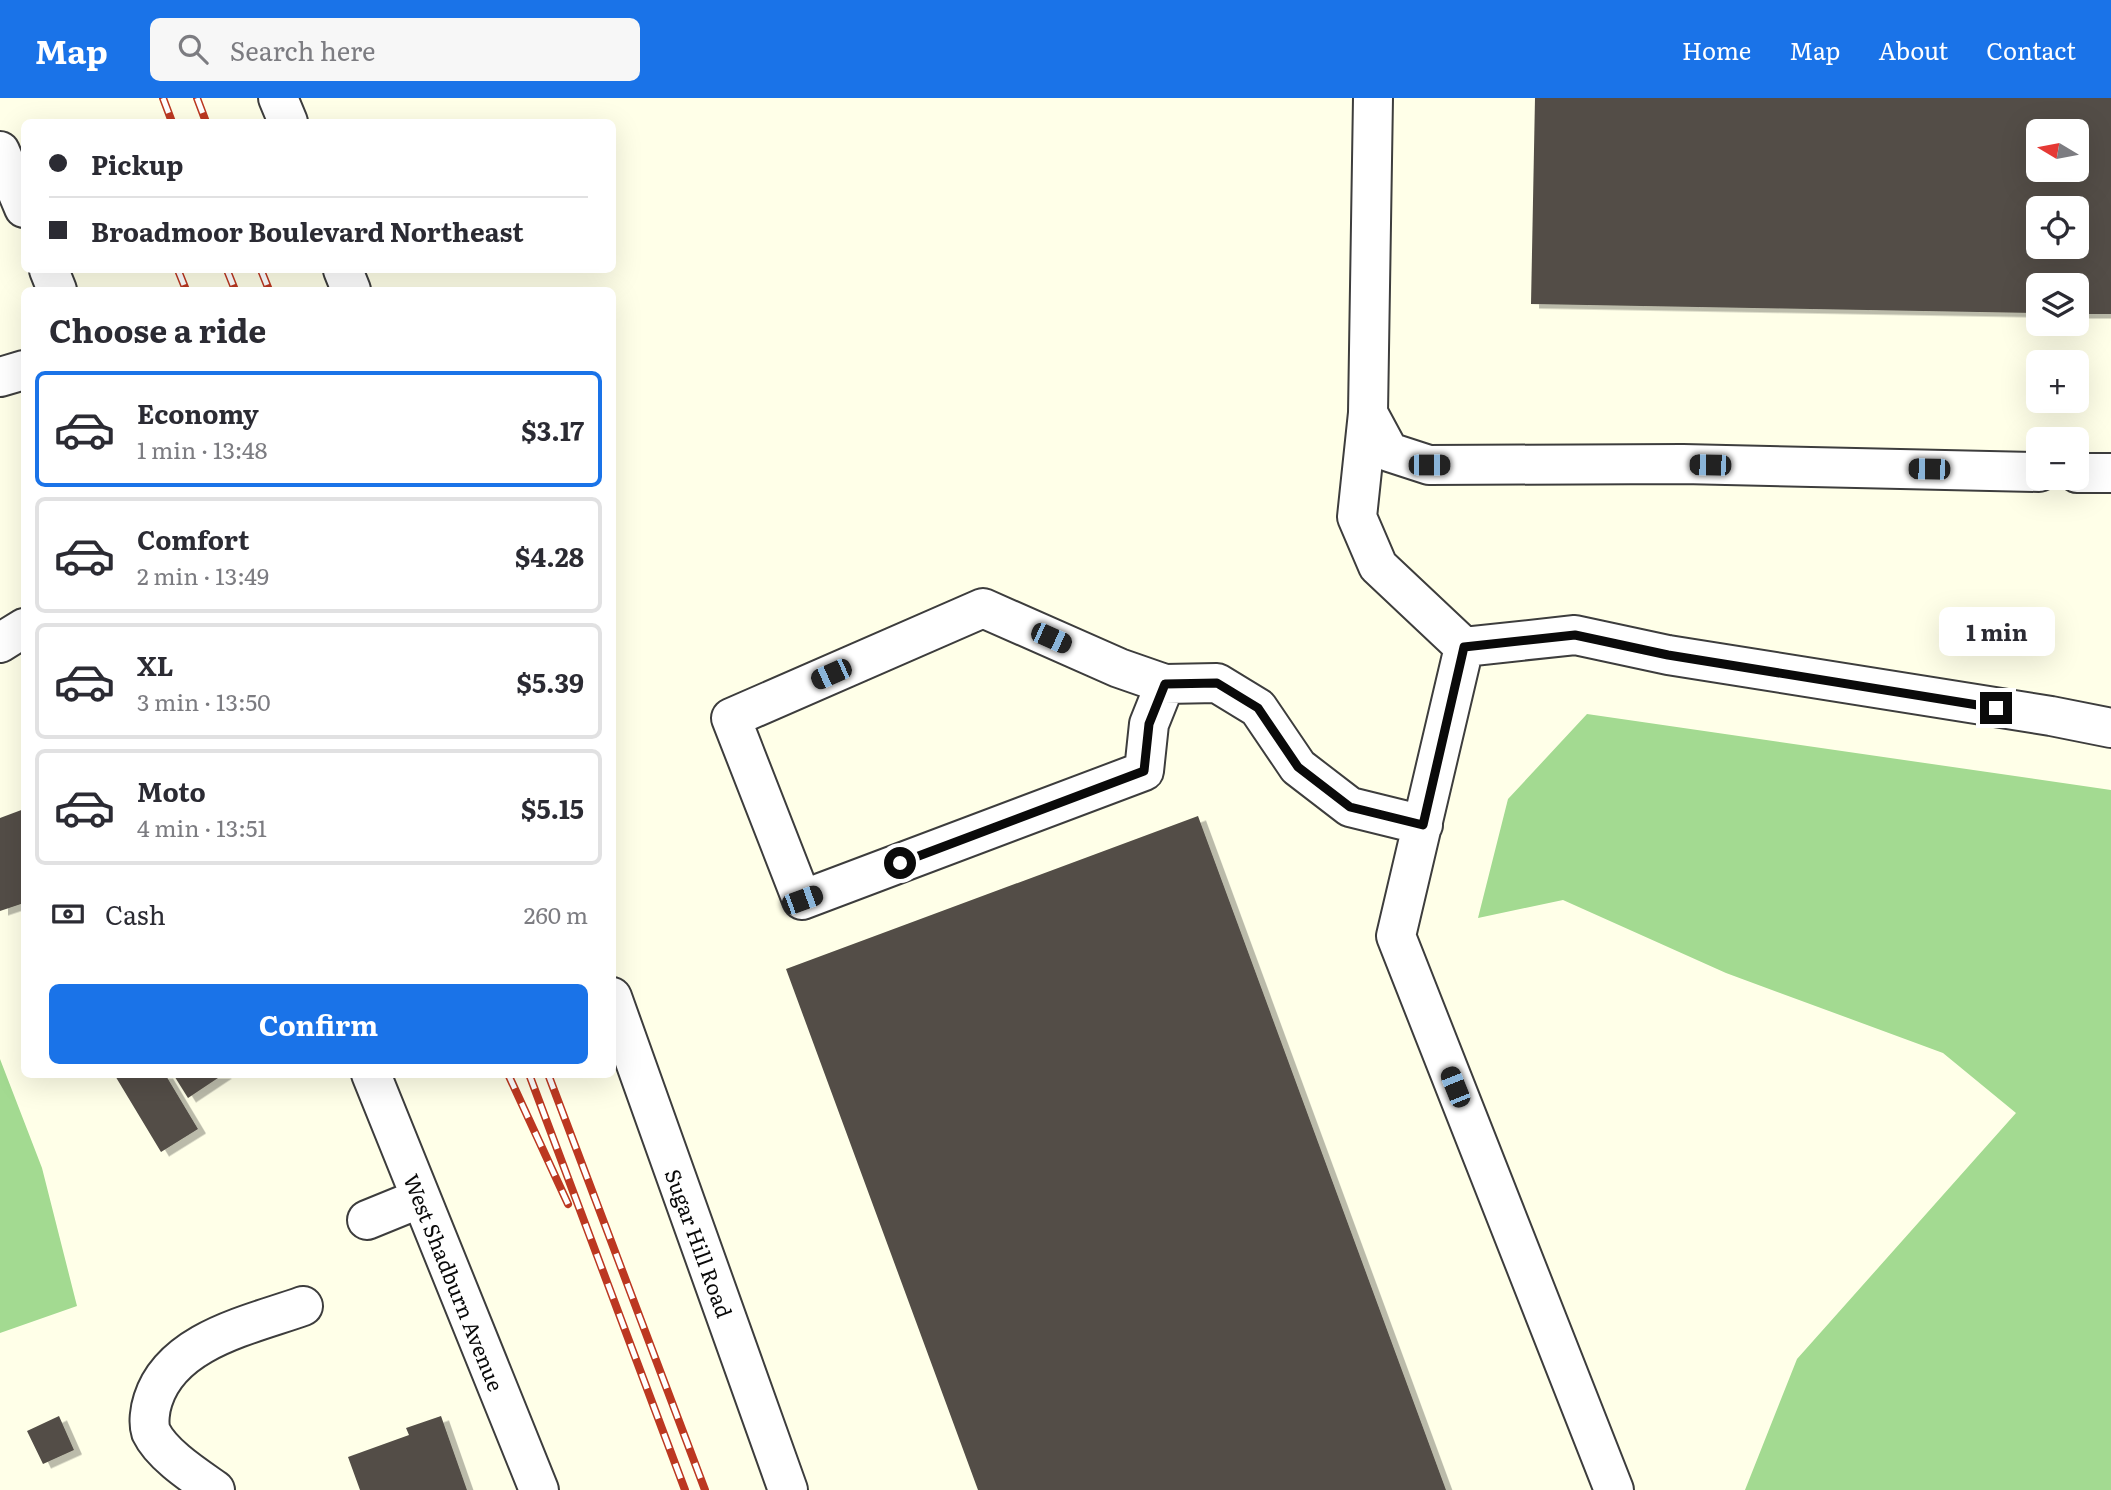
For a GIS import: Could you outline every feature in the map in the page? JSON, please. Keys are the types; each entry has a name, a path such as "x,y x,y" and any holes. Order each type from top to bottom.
{"street":[{"path":"278,98 287,119"},
{"path":"1373,98 1368,413 1357,517 1378,566 1464,647 1575,635 1668,655 2111,728"},
{"path":"0,152 15,200"},
{"path":"0,377 21,371"},
{"path":"1368,413 1389,452 1429,465 1683,464 2026,472"},
{"path":"2089,472 2111,473"},
{"path":"1165,684 1149,724 1144,771 802,900 731,718 983,608 1119,668 1165,684 1217,683 1258,708 1298,767 1350,807 1423,825"},
{"path":"0,643 21,630"},
{"path":"1464,647 1396,936 1614,1490"},
{"name":"Sugar Hill Road","path":"616,1008 784,1489"},
{"name":"West Shadburn Avenue","path":"373,1078 539,1490"},
{"path":"367,1220 421,1198"},
{"path":"215,1490 174,1461 151,1431 150,1409 157,1388 171,1368 194,1348 303,1306"}],"green space":[{"path":"1587,714 2111,790 2111,1490 1745,1490 1797,1359 2016,1113 1943,1053 1726,973 1563,900 1478,918 1508,799"},
{"path":"0,1059 42,1168 77,1306 0,1333"}],"building":[{"path":"1535,98 2111,98 2111,314 2089,314 2089,273 2026,273 2026,313 1531,304"},
{"path":"21,810 21,904 0,911 0,818"},
{"path":"1198,816 1446,1490 978,1490 786,969"},
{"path":"116,1078 167,1078 198,1129 161,1152"},
{"path":"176,1078 218,1078 188,1098"},
{"path":"59,1416 74,1450 43,1464 27,1431"},
{"path":"441,1416 467,1490 360,1490 348,1457 409,1435 406,1428"}],"railway":[{"path":"163,98 171,119"},
{"path":"197,98 205,119"},
{"path":"179,273 185,287"},
{"path":"228,273 234,287"},
{"path":"262,273 268,287"},
{"path":"510,1078 568,1204"},
{"path":"530,1078 685,1490"},
{"path":"550,1078 705,1490"}],"route":[{"path":"900,863 1144,771 1149,724 1165,684 1217,683 1258,708 1298,767 1350,807 1423,825 1464,647 1575,635 1668,655 1996,708"}]}
